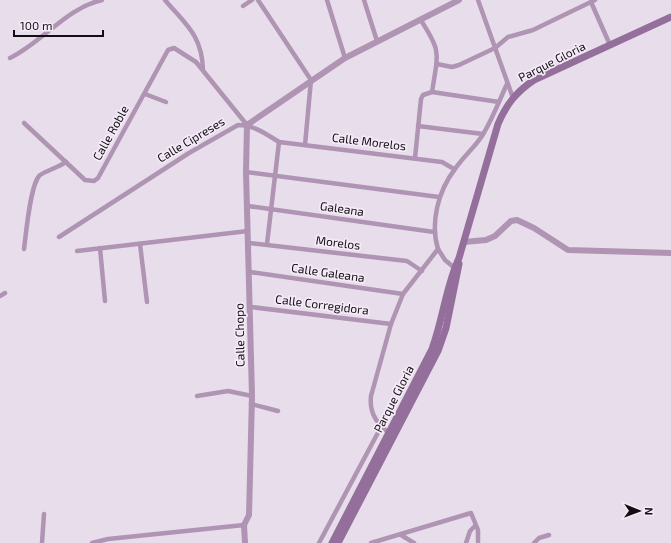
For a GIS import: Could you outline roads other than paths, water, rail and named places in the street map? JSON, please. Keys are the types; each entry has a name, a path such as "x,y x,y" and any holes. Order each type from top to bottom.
{"main road":[{"name":"Parque Gloria","path":"338,543 432,349 440,327 498,124 504,109 522,88 534,80 671,18"},
{"name":"Parque Gloria","path":"332,543 391,435"}],"street":[{"path":"10,58 28,48 79,9 102,0"},
{"path":"165,0 197,37 201,46 203,70 247,125"},
{"path":"243,6 252,0"},
{"path":"258,0 311,80 305,144"},
{"path":"327,0 345,58"},
{"path":"364,0 377,41"},
{"name":"Calle Cipreses","path":"59,237 189,153 231,128 247,125 345,58 459,0"},
{"path":"478,0 513,98"},
{"path":"436,64 456,66 495,48 515,34 533,30 593,1 610,45"},
{"path":"420,19 434,41 438,55 432,92"},
{"name":"Calle Roble","path":"24,123 85,180 94,181 98,178 171,48 177,48 196,62 203,70"},
{"path":"456,270 438,250 434,232 439,198 454,169 483,134 508,84"},
{"path":"415,158 421,99 423,95 432,92 499,102"},
{"path":"145,94 166,102"},
{"name":"Calle Morelos","path":"247,125 279,142 442,162 454,169"},
{"name":"Calle Chopo","path":"245,543 244,525 249,515 252,396 251,307 246,172 247,125"},
{"path":"418,126 483,134"},
{"path":"267,244 279,142"},
{"path":"24,249 36,182 43,173 54,170 66,162"},
{"path":"246,172 439,198"},
{"name":"Galeana","path":"248,206 434,232"},
{"path":"464,242 486,240 495,236 511,221 517,220 534,228 568,250 671,253"},
{"path":"77,251 248,231"},
{"name":"Morelos","path":"249,243 407,261 422,271"},
{"path":"140,244 147,302"},
{"path":"100,248 105,301"},
{"path":"391,435 381,427 372,413 370,406 371,396 391,324 403,294 438,250"},
{"name":"Calle Galeana","path":"250,272 403,294"},
{"path":"0,296 5,292"},
{"name":"Calle Corregidora","path":"251,307 391,324"},
{"path":"197,396 228,391 252,396"},
{"path":"251,404 278,411"},
{"path":"319,543 381,427"},
{"path":"371,543 471,513 479,534 478,543"},
{"path":"42,543 44,514"},
{"path":"92,543 108,539 244,525"},
{"path":"466,543 470,531 475,526"},
{"path":"401,534 414,543"},
{"path":"534,543 539,538 549,535"}]}
